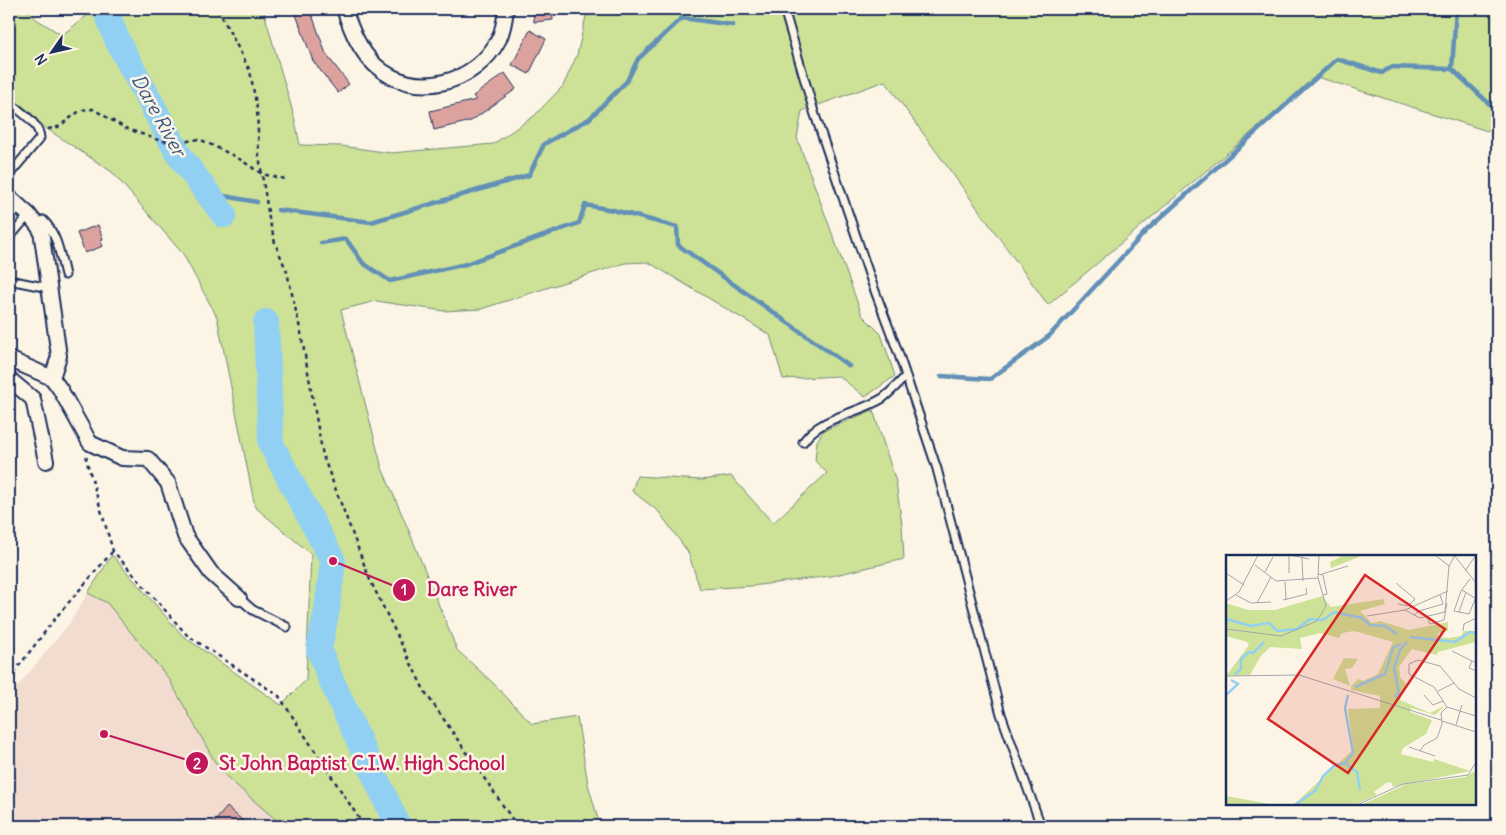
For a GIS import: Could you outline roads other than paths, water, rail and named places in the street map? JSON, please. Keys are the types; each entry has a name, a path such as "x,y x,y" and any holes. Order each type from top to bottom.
{"street":[{"path":"344,9 357,43 375,65 396,80 426,86 457,78 481,63 499,38 506,9"},
{"path":"9,197 33,219 41,230 58,356 56,383"},
{"path":"9,359 56,383 90,442 122,458 148,459 168,483 185,536 211,573 239,598"},
{"path":"9,379 32,399 46,461"}],"lane":[{"path":"784,9 872,284 906,376 937,469 1001,714 1042,826"},
{"path":"9,102 35,124 40,138 9,175"},
{"path":"9,238 33,219 43,220 52,229 65,275"},
{"path":"9,280 49,288"},
{"path":"803,442 809,432 884,397 906,376"},
{"path":"239,598 253,610 287,626"}],"waterway":[{"name":"Dare River","path":"105,9 118,42 179,155 224,215"},
{"path":"1452,69 1456,9"},
{"path":"278,210 371,222 529,175 544,144 589,119 627,81 638,59 682,18 733,25"},
{"path":"941,376 990,379 1049,336 1147,230 1337,59 1382,73 1391,67 1452,69 1497,111"},
{"path":"208,193 257,202"},
{"path":"321,243 346,239 363,263 390,281 466,264 579,223 585,205 613,210 677,227 678,245 849,366"},
{"name":"Dare River","path":"266,322 271,444 333,561 327,609 319,649 331,680 398,826"}],"place":[{"name":"Dare River","path":"333,561"},
{"name":"St John Baptist C.I.W. High School","path":"104,734"}]}
